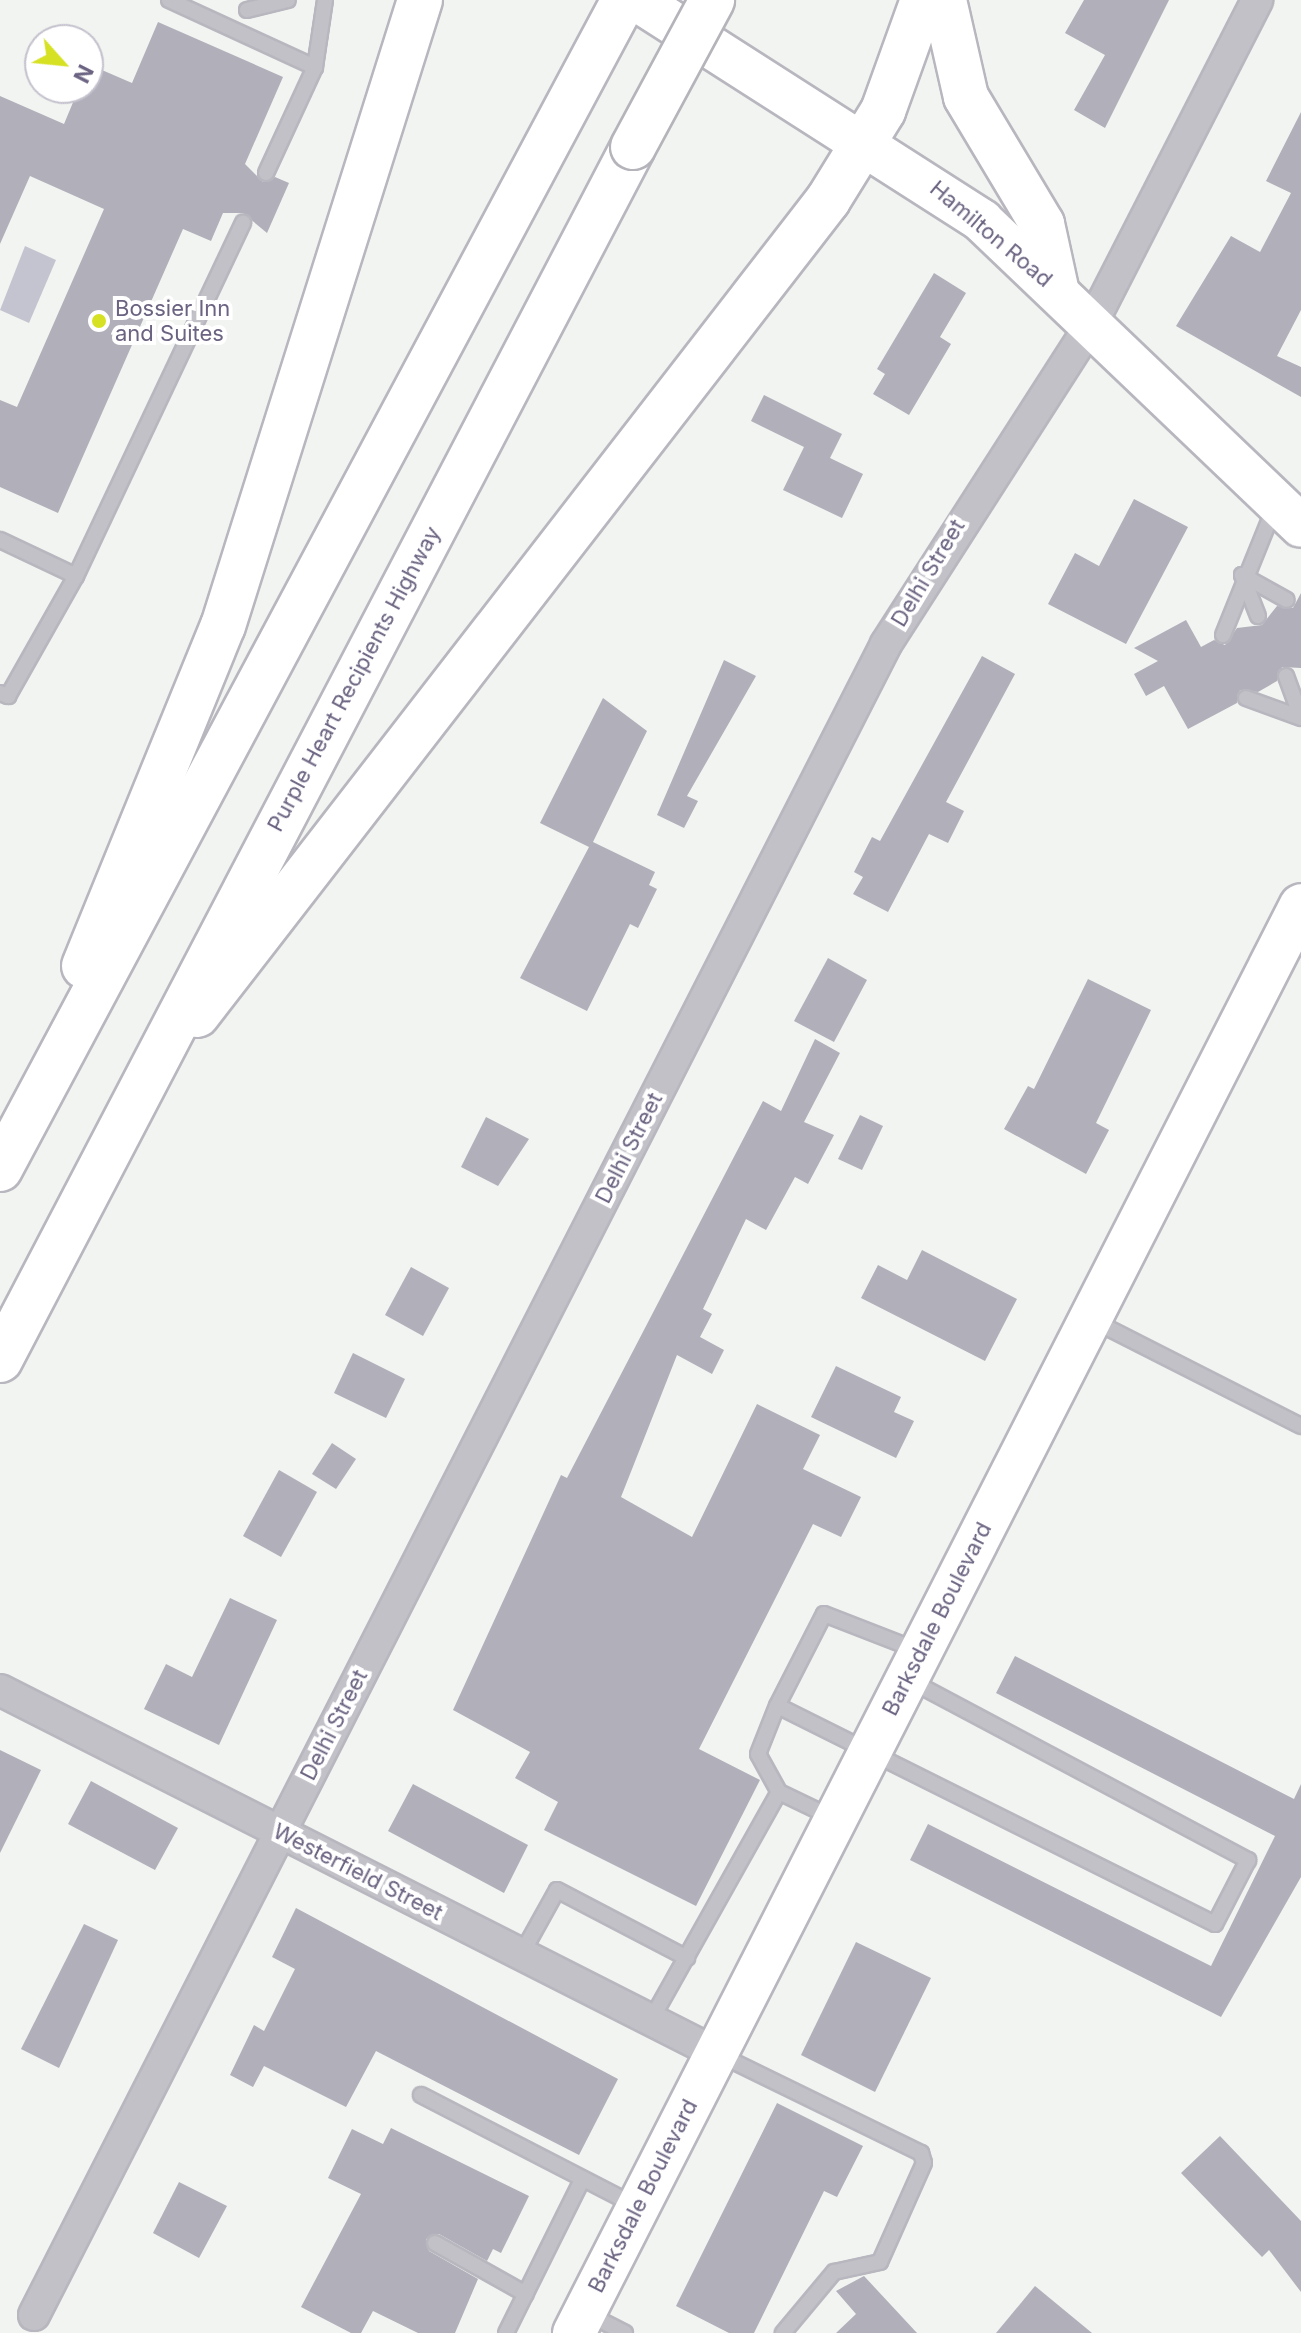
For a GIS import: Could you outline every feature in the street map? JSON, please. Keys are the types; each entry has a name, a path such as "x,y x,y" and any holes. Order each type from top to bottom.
{"highway":[{"path":"1,1166 223,626 420,0"},
{"path":"1,1166 624,0"},
{"name":"Purple Heart Recipients Highway","path":"0,1360 148,1072 712,0"},
{"path":"148,1072 267,934 867,141 923,0"},
{"path":"944,0 966,97 1042,224 1056,288"}],"main road":[{"name":"Hamilton Road","path":"637,0 867,141 982,221 1056,288 1289,514"},
{"name":"Barksdale Boulevard","path":"579,2323 1301,905"}],"street":[{"name":"Delhi Street","path":"34,2315 886,644 1092,323 1257,0"},
{"name":"Westerfield Street","path":"0,1690 716,2053"}],"lane":[{"path":"169,0 315,67"},
{"path":"238,33 245,5 288,0"},
{"path":"266,173 315,67 324,0"},
{"path":"0,693 8,696 76,576 243,223"},
{"path":"1223,635 1242,575 1289,514"},
{"path":"0,540 76,576"},
{"path":"1242,575 1287,600"},
{"path":"1242,575 1258,616"},
{"path":"1286,676 1301,717"},
{"path":"1246,698 1301,717"},
{"path":"1090,1319 1301,1426"},
{"path":"777,1706 867,1757 1215,1924 1248,1860 824,1614 777,1706 758,1754 779,1792 835,1819"},
{"path":"651,2020 779,1792"},
{"path":"521,1955 557,1890 687,1958"},
{"path":"716,2053 921,2153 924,2163 880,2262 834,2272 783,2333"},
{"path":"421,2095 638,2207"},
{"path":"506,2333 582,2180"},
{"path":"435,2243 526,2294"},
{"path":"579,2323 625,2333"}],"shaded area":[{"path":"25,246 56,260 29,323 0,310"}],"building":[{"path":"1084,0 1169,0 1105,128 1074,110 1105,55 1065,33"},
{"name":"Bossier Inn and Suites","path":"158,22 283,77 245,164 263,182 275,177 289,183 267,233 243,213 223,213 211,241 183,229 58,513 0,487 0,400 17,407 104,209 30,176 0,244 0,96 64,124 72,104 104,104 104,71 132,83"},
{"path":"1301,112 1301,310 1277,356 1301,367 1301,397 1176,326 1231,236 1260,252 1291,193 1266,181"},
{"path":"934,273 966,293 940,337 951,344 909,415 873,394 885,374 877,369"},
{"path":"764,395 842,434 830,458 863,474 842,518 783,490 804,447 751,421"},
{"path":"1134,499 1188,527 1126,644 1048,604 1075,553 1099,566"},
{"path":"1301,593 1301,668 1282,667 1277,681 1258,692 1240,690 1237,703 1188,729 1164,686 1146,696 1134,674 1158,661 1134,648 1186,620 1201,647 1214,640 1225,645 1237,628 1262,625 1277,606 1293,608"},
{"path":"982,656 1015,674 946,802 964,811 948,843 929,834 888,912 853,894 863,877 854,872 872,837 880,841"},
{"path":"724,660 756,676 687,796 698,801 684,828 657,815"},
{"path":"603,698 647,731 593,842 655,872 649,885 657,889 638,928 630,924 587,1011 520,978 589,847 540,823"},
{"path":"828,958 867,980 834,1042 794,1021"},
{"path":"1088,979 1151,1010 1096,1123 1109,1130 1086,1174 1004,1129 1028,1086 1034,1089"},
{"path":"815,1039 840,1053 804,1122 834,1135 808,1184 795,1177 766,1230 746,1219 703,1309 712,1314 700,1337 724,1350 712,1374 677,1355 621,1497 692,1537 757,1404 820,1435 803,1469 861,1497 841,1537 813,1524 699,1749 760,1780 696,1906 544,1830 558,1802 515,1778 530,1752 453,1710 561,1475 567,1478 763,1101 781,1111"},
{"path":"860,1115 883,1126 862,1170 838,1159"},
{"path":"486,1117 529,1139 498,1186 461,1167"},
{"path":"922,1250 1017,1299 985,1361 861,1298 878,1265 907,1280"},
{"path":"411,1267 449,1288 423,1336 385,1315"},
{"path":"353,1353 405,1379 386,1418 334,1393"},
{"path":"836,1366 901,1397 894,1412 914,1421 896,1458 811,1417"},
{"path":"332,1443 356,1459 336,1489 312,1474"},
{"path":"279,1470 317,1492 281,1557 243,1536"},
{"path":"230,1598 277,1620 219,1745 144,1709 166,1664 192,1677"},
{"path":"1015,1656 1294,1799 1301,1784 1301,1877 1221,2017 910,1860 928,1824 1211,1966 1275,1836 996,1693"},
{"path":"0,1750 41,1770 0,1853"},
{"path":"91,1781 178,1828 155,1870 68,1824"},
{"path":"413,1784 528,1845 504,1893 388,1831"},
{"path":"296,1908 618,2079 579,2155 376,2051 346,2107 264,2066 253,2087 230,2075 254,2025 264,2031 295,1969 272,1957"},
{"path":"84,1924 118,1940 59,2068 21,2049"},
{"path":"856,1942 931,1978 875,2092 801,2055"},
{"path":"777,2103 863,2146 837,2197 824,2191 754,2333 729,2333 676,2306"},
{"path":"391,2128 529,2196 501,2253 493,2249 487,2261 439,2234 426,2239 429,2251 478,2279 455,2333 418,2333 373,2311 361,2333 351,2333 301,2307 361,2194 328,2178 352,2129 383,2144"},
{"path":"1220,2136 1301,2221 1301,2292 1269,2250 1262,2257 1181,2173"},
{"path":"179,2182 227,2206 199,2258 153,2233"},
{"path":"864,2276 917,2333 836,2333 856,2314 836,2291"},
{"path":"1035,2286 1092,2333 996,2333"}],"place":[{"name":"Bossier Inn and Suites","path":"99,321"}]}
